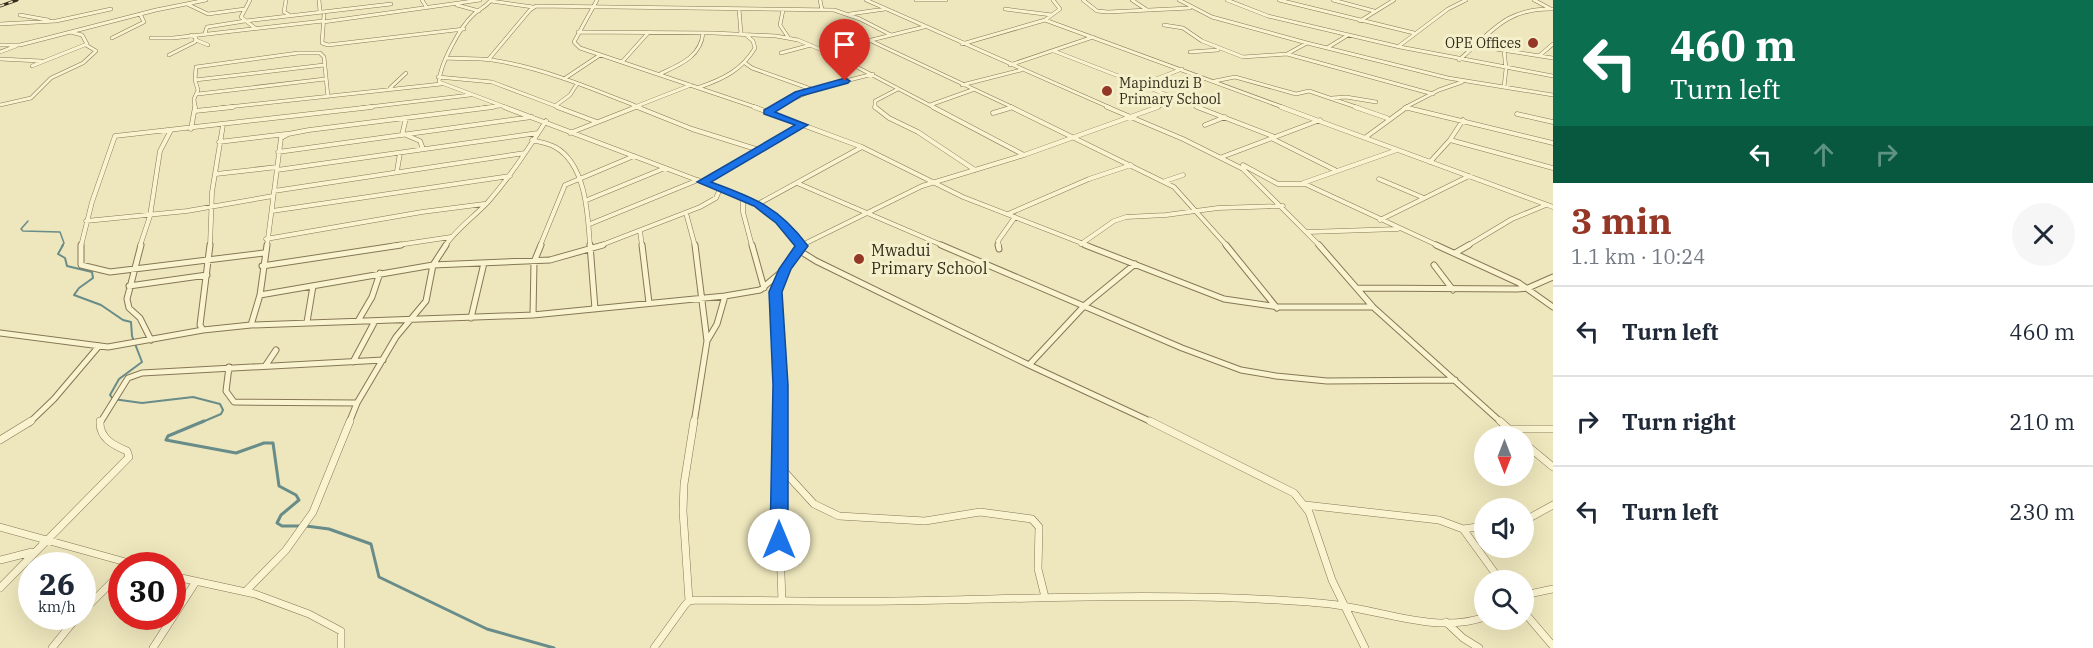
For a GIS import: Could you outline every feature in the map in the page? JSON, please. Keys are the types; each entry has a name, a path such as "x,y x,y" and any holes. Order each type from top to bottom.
{"street":[{"path":"0,52 140,14 206,0"},
{"path":"250,0 241,17 255,28"},
{"path":"286,0 284,12 289,15"},
{"path":"319,0 320,11"},
{"path":"351,0 351,8"},
{"path":"422,0 427,8"},
{"path":"151,38 173,38 323,22 480,0"},
{"path":"597,0 578,32 574,42 575,46 700,87 862,147 933,183 1082,244 1224,298 1251,305 1277,308 1373,307"},
{"path":"718,9 720,0"},
{"path":"819,0 822,10"},
{"path":"866,0 1021,70 1223,156 1271,183 1285,186 1304,184 1528,288 1553,307"},
{"path":"916,0 946,0"},
{"path":"962,44 1045,20 1059,11 1053,0"},
{"path":"1083,0 1101,12 1192,8"},
{"path":"1132,0 1148,10"},
{"path":"1179,0 1218,19 1307,43 1470,81 1553,95"},
{"path":"1227,0 1258,12 1348,35 1460,60 1553,76"},
{"path":"1279,0 1414,33"},
{"path":"1333,0 1374,11"},
{"path":"1360,21 1394,0"},
{"path":"1399,46 1448,9 1466,0"},
{"path":"1534,0 1553,9"},
{"path":"886,9 849,14 822,10 533,7 491,1 470,17 446,58 438,77 439,82 443,84 546,121 570,133 758,204 780,221 801,248 816,261 1287,488 1305,505 1343,606 1365,648"},
{"path":"205,33 209,26 390,2 392,14"},
{"path":"454,3 479,11"},
{"path":"187,4 200,14 208,15 245,9"},
{"path":"488,60 533,7"},
{"path":"0,24 15,25 52,21 111,9"},
{"path":"700,87 736,72 754,50 755,45 739,31 739,9"},
{"path":"1005,9 1054,15"},
{"path":"1460,60 1492,31 1518,13 1528,10 1553,9"},
{"path":"783,10 780,25 788,38"},
{"path":"112,38 127,31 133,25 144,22 140,14"},
{"path":"849,14 891,34"},
{"path":"20,15 52,21"},
{"path":"324,15 322,43 328,45 464,29"},
{"path":"1045,20 1553,207"},
{"path":"1164,25 1186,30 1192,36 1221,50 1247,58 1275,53 1287,54 1433,94"},
{"path":"820,48 838,48 926,27"},
{"path":"0,105 31,98 39,87 54,76 91,58 96,51 86,45 82,35 69,32"},
{"path":"578,32 743,35 788,38 812,44 1024,155"},
{"path":"622,62 648,33"},
{"path":"660,74 692,57 701,44 703,33"},
{"path":"191,35 208,45"},
{"path":"1327,48 1348,35"},
{"path":"1010,65 1094,37"},
{"path":"169,55 196,40"},
{"path":"869,40 1165,182 1178,191 1222,240 1277,308"},
{"path":"1287,54 1307,43"},
{"path":"781,53 812,44"},
{"path":"1539,56 1553,44"},
{"path":"0,45 20,45"},
{"path":"32,66 86,45"},
{"path":"1476,46 1553,58"},
{"path":"1190,52 1221,50"},
{"path":"1504,50 1506,69 1504,87"},
{"path":"1054,51 1225,117 1273,138 1335,170"},
{"path":"191,129 195,111 194,100 198,94 195,80 197,66 316,53 324,56 328,97"},
{"path":"564,79 600,55"},
{"path":"446,58 488,60 564,79 682,127 759,150"},
{"path":"0,59 42,61"},
{"path":"745,63 755,69 812,89"},
{"path":"195,80 324,65"},
{"path":"1143,84 1182,69"},
{"path":"962,85 1021,70"},
{"path":"371,92 388,88 406,73"},
{"path":"767,112 794,96 812,89 873,74"},
{"path":"438,77 486,80 597,122"},
{"path":"1215,81 1236,77 1296,94 1308,91 1387,118"},
{"path":"198,94 325,79"},
{"path":"1366,137 1387,118 1449,85 1470,81"},
{"path":"398,82 413,87"},
{"path":"195,111 443,84"},
{"path":"555,106 569,96 577,84"},
{"path":"570,133 691,85"},
{"path":"898,89 877,99 874,104 875,109 921,134 975,170"},
{"path":"930,105 972,90"},
{"path":"264,253 106,272 81,265 78,257 86,221 114,136 191,129 472,95"},
{"path":"1330,99 1346,97 1376,102"},
{"path":"0,333 99,346 118,346 203,330 251,325 533,315 754,292 764,288 785,269 801,248 922,186 1024,155 1178,99"},
{"path":"219,142 500,106"},
{"path":"993,113 1010,108"},
{"path":"1408,108 1553,143"},
{"path":"325,128 328,113"},
{"path":"1517,114 1553,122"},
{"path":"278,152 532,117"},
{"path":"1205,125 1225,117"},
{"path":"403,135 406,118"},
{"path":"1223,156 1320,120"},
{"path":"1430,162 1450,140 1462,120"},
{"path":"246,591 286,550 305,525 322,491 357,403 409,320 427,299 429,275 433,265 451,237 486,204 510,176 546,121"},
{"path":"203,330 200,320 209,260 211,207 223,125"},
{"path":"590,224 700,181 803,125"},
{"path":"151,340 140,318 129,308 129,286 150,216 157,163 162,146 171,130"},
{"path":"216,174 400,153 538,133"},
{"path":"251,325 260,295 279,139 288,134"},
{"path":"403,135 420,141 423,149"},
{"path":"532,140 554,146 562,151 571,163 587,200 595,309"},
{"path":"1450,140 1553,168"},
{"path":"758,204 862,147"},
{"path":"1304,184 1304,182 1335,170 1399,150"},
{"path":"397,171 400,153"},
{"path":"86,221 150,216 211,207 397,171 525,153"},
{"path":"533,315 534,262 565,185 634,156"},
{"path":"1223,156 1243,168 1308,232 1373,307 1505,426"},
{"path":"1008,214 1089,179 1131,165"},
{"path":"587,200 665,168"},
{"path":"1165,182 1184,175"},
{"path":"272,211 510,176"},
{"path":"1380,219 1469,176"},
{"path":"1378,179 1425,198"},
{"path":"797,183 1187,350 1249,371 1317,379 1455,380"},
{"path":"260,295 433,265 534,262 592,249 686,213 713,200 720,189"},
{"path":"743,197 743,212 764,288"},
{"path":"266,239 422,212 486,204"},
{"path":"1455,253 1512,219 1546,205"},
{"path":"1082,244 1119,219 1218,208 1282,206"},
{"path":"654,648 689,601 683,511 684,484 707,341 698,255 686,213"},
{"path":"999,249 998,241 1015,217"},
{"path":"1308,232 1400,229"},
{"path":"640,231 649,303"},
{"path":"262,266 451,237"},
{"path":"471,318 484,263"},
{"path":"1029,365 1085,305 1135,264"},
{"path":"1434,265 1453,290"},
{"path":"782,601 779,563 781,385 776,292 785,269"},
{"path":"358,321 372,297 380,273"},
{"path":"129,286 207,275"},
{"path":"1357,288 1453,290 1528,288 1553,277"},
{"path":"307,322 313,286"},
{"path":"707,341 717,324 725,296"},
{"path":"353,362 375,321"},
{"path":"0,440 27,423 61,391 99,346"},
{"path":"266,365 276,350"},
{"path":"0,588 129,457 127,451 110,443 104,437 99,427 100,419 129,378 142,373 383,360"},
{"path":"229,367 226,391 234,402 357,403"},
{"path":"1534,429 1553,429"},
{"path":"1534,451 1553,467"},
{"path":"781,468 814,504 838,516 925,521 980,512 1032,519 1039,527 1038,568 1045,597"},
{"path":"1305,505 1439,520 1463,529 1474,528"},
{"path":"1534,515 1553,505"},
{"path":"0,527 108,558"},
{"path":"1463,529 1493,570"},
{"path":"0,560 34,551"},
{"path":"186,580 246,591 336,627 342,634 341,648"},
{"path":"153,648 195,583"},
{"path":"96,598 108,586"},
{"path":"1534,594 1553,589"},
{"path":"689,601 1133,596 1293,601 1343,606 1408,620 1468,623 1474,621"},
{"path":"1446,622 1463,638 1479,648"},
{"path":"1534,624 1552,647"},
{"path":"52,648 67,630"}],"waterway":[{"path":"28,221 21,229 23,231 60,232 64,243 62,246"},
{"path":"63,245 58,254 65,258 67,266 92,272 93,278 79,288 74,295 101,305 123,320 131,322 132,336 142,362 119,379 110,395 113,399 142,403 193,397 220,404 223,410 221,414 200,423"},
{"path":"204,421 168,436 166,440 236,453 264,443 273,443 279,486 296,495 299,500 281,515 277,523 282,526 300,526"},
{"path":"306,526 329,529 371,544 379,577 487,629 554,648"}],"railway":[{"path":"0,6 17,0"}],"place":[{"name":"OPE Offices","path":"1533,43"},
{"name":"Mapinduzi B Primary School","path":"1107,91"},
{"name":"Mwadui Primary School","path":"859,259"}],"route":[{"path":"779,540 781,385 776,292 785,269 802,246 773,214 758,204 702,182 803,125 767,112 798,94 845,81"}]}
